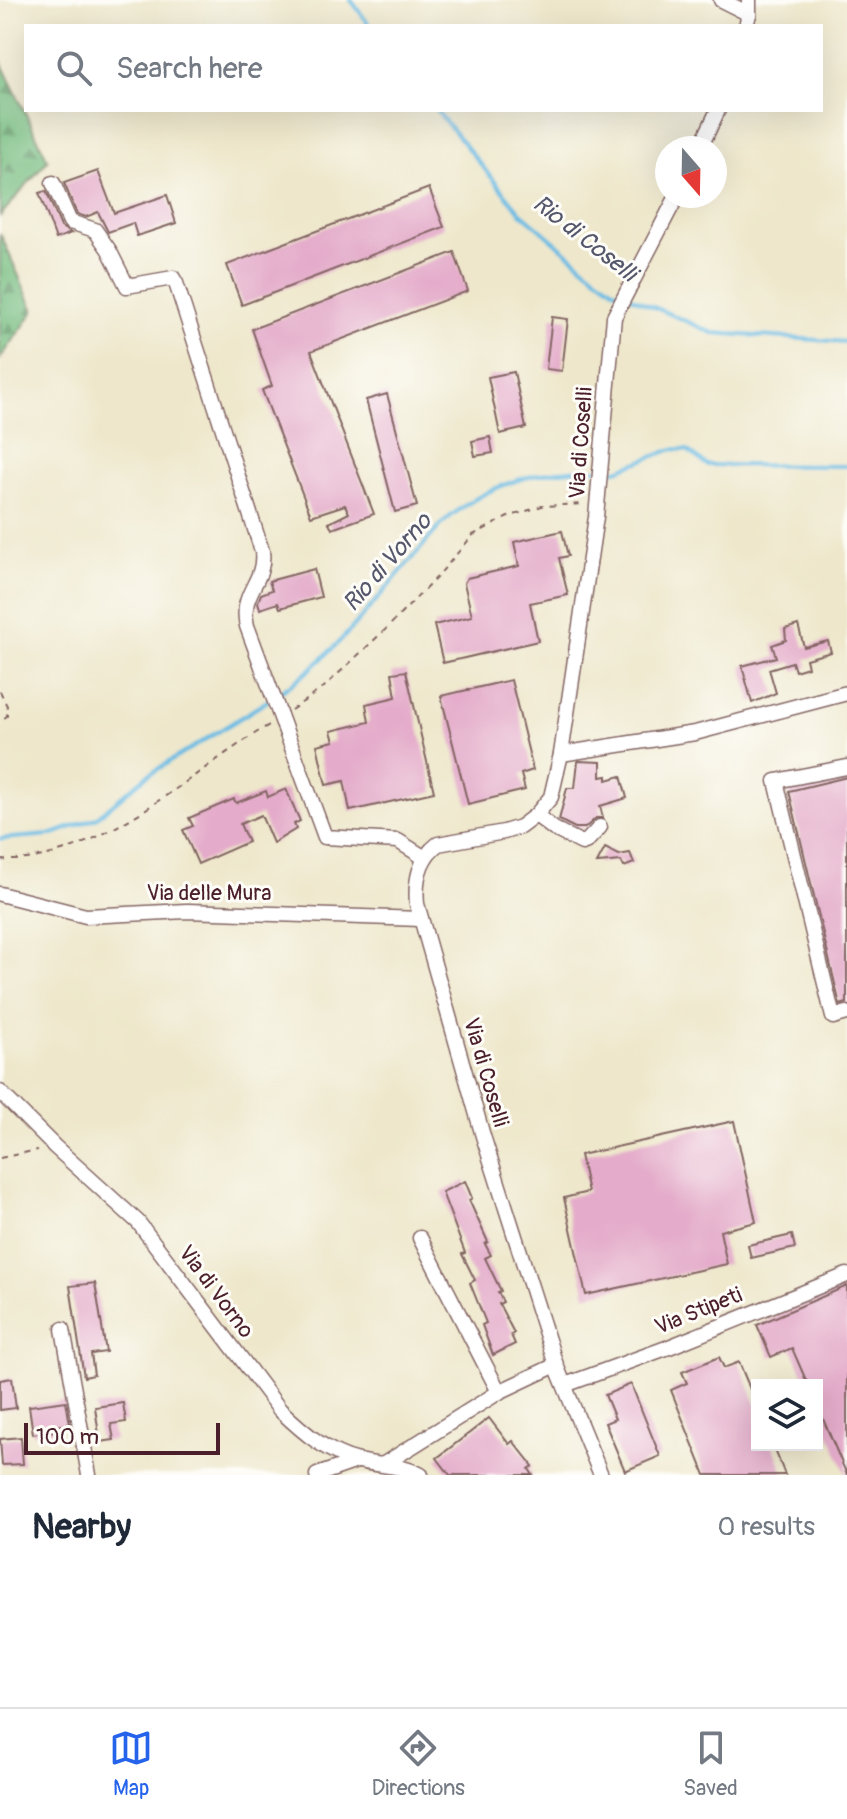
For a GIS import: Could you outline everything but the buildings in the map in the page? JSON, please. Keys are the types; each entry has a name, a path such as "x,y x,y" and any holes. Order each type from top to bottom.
{"street":[{"path":"721,0 748,13"},
{"path":"706,136 717,112"},
{"path":"53,183 70,222 95,230 127,286 166,277 173,278 176,283 262,551 263,563 245,602 244,612 325,837 398,841 425,858 438,844 504,832 520,827 536,815 554,829 582,843 600,827"},
{"name":"Via di Coselli","path":"536,815 551,797 561,754 598,503 614,317 671,208"},
{"path":"561,754 695,733 847,693"},
{"path":"847,767 776,781 833,1017 847,1013"},
{"name":"Via di Coselli","path":"425,858 415,886 421,919 483,1136 556,1365 601,1475"},
{"name":"Via delle Mura","path":"0,894 86,916 187,911 421,919"},
{"name":"Via di Vorno","path":"0,1092 138,1222 280,1410 303,1432 325,1447 357,1461 384,1464 421,1475"},
{"path":"420,1238 499,1392"},
{"name":"Via Stipeti","path":"565,1385 847,1275"},
{"path":"63,1329 89,1475"},
{"path":"384,1464 499,1392 556,1365"},
{"path":"317,1475 357,1461"}],"path":[{"path":"0,860 15,861 52,854 80,846 110,831 279,711 323,688 437,577 473,535 508,517 542,506 598,503"},
{"path":"0,691 7,706 7,716 0,721"},
{"path":"0,1158 55,1147"}],"green space":[{"path":"0,60 48,160 0,216"},
{"path":"0,233 34,311 0,359"}],"waterway":[{"name":"Rio di Coselli","path":"351,0 369,24"},
{"name":"Rio di Coselli","path":"438,112 520,212 615,290 713,333 847,342"},
{"name":"Rio di Vorno","path":"605,470 617,470 673,449 687,450 707,465 847,466"},
{"name":"Rio di Vorno","path":"276,695 333,648 452,515 485,494 520,479 558,471 596,469"},
{"name":"Rio di Vorno","path":"0,839 50,835 96,818 145,777 269,700"}]}
